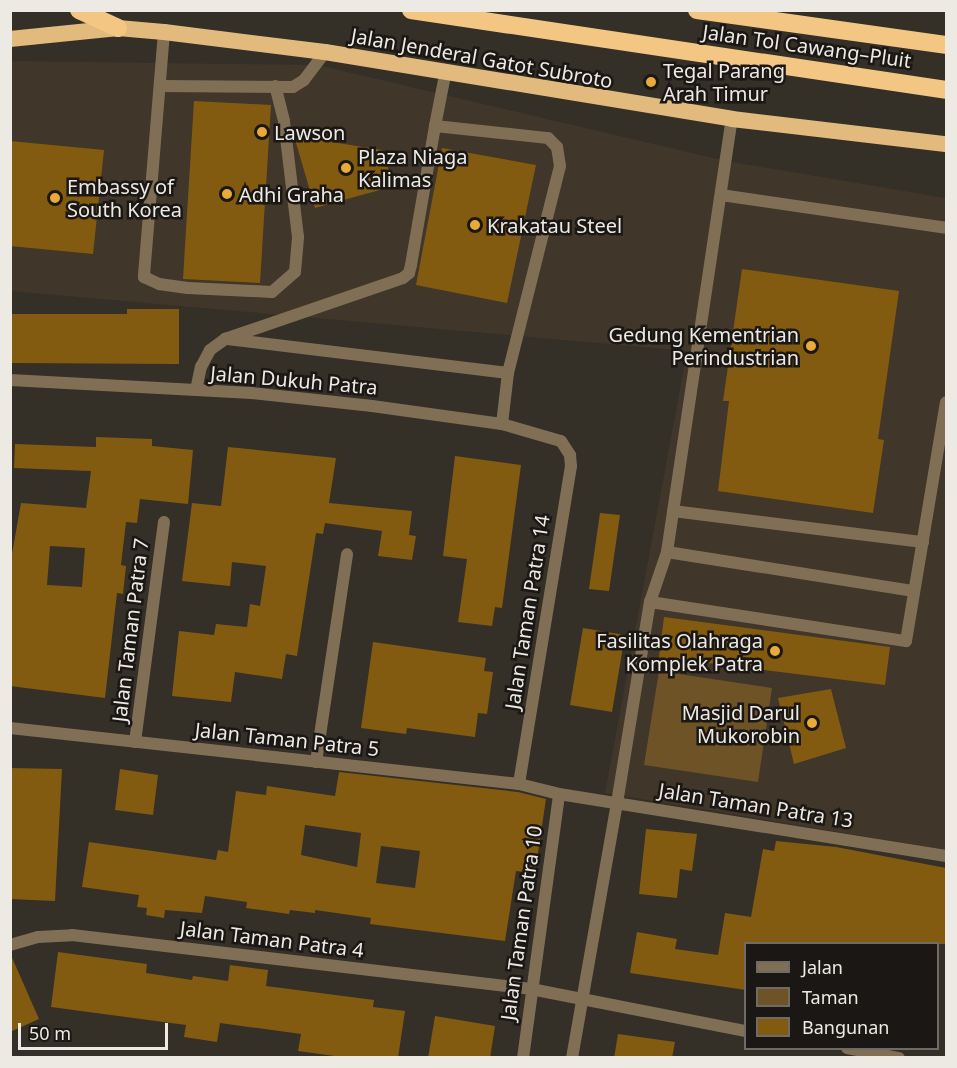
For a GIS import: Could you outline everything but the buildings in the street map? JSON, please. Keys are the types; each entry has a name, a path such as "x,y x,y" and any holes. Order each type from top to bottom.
{"highway":[{"path":"79,10 118,28"},
{"name":"Jalan Tol Cawang–Pluit","path":"411,10 946,90"},
{"name":"Jalan Tol Cawang–Pluit","path":"697,10 946,45"},
{"name":"Jalan Jenderal Gatot Subroto","path":"10,39 118,28 164,32 325,52 445,75 732,119 946,144"}],"street":[{"path":"164,32 144,277 159,284 188,288 272,292 295,272 298,237 284,121 275,86"},
{"path":"160,86 293,87 304,80 325,52"},
{"path":"196,390 201,367 210,350 225,339 403,278 409,273 445,75"},
{"path":"572,1058 650,602 667,552 732,119"},
{"path":"435,126 548,138 558,147 560,166 508,373 502,424"},
{"path":"720,195 946,228"},
{"path":"225,339 508,373"},
{"name":"Jalan Dukuh Patra","path":"10,380 196,390 372,406 502,424 554,436 566,448"},
{"path":"650,602 906,640 946,402"},
{"name":"Jalan Taman Patra 14","path":"519,784 571,466 566,448"},
{"path":"673,511 922,542"},
{"name":"Jalan Taman Patra 7","path":"135,742 164,522"},
{"path":"667,552 914,591"},
{"path":"316,762 347,554"},
{"name":"Jalan Taman Patra 5","path":"10,728 519,784 558,794"},
{"name":"Jalan Taman Patra 13","path":"558,794 946,856"},
{"name":"Jalan Taman Patra 10","path":"523,1058 558,794"},
{"name":"Jalan Taman Patra 4","path":"10,945 38,937 72,935 531,989 744,1031"},
{"path":"857,1050 899,1058"}],"shaded area":[{"path":"10,61 318,65 726,161 946,198 946,850 605,793 687,351 11,291"}],"green space":[{"path":"659,671 772,688 758,782 644,765"}],"place":[{"name":"Tegal Parang Arah Timur","path":"651,82"},
{"name":"Lawson","path":"262,132"},
{"name":"Plaza Niaga Kalimas","path":"346,168"},
{"name":"Adhi Graha","path":"227,194"},
{"name":"Embassy of South Korea","path":"55,198"},
{"name":"Krakatau Steel","path":"475,225"},
{"name":"Gedung Kementrian Perindustrian","path":"811,346"},
{"name":"Fasilitas Olahraga Komplek Patra","path":"775,651"},
{"name":"Masjid Darul Mukorobin","path":"812,723"}]}
